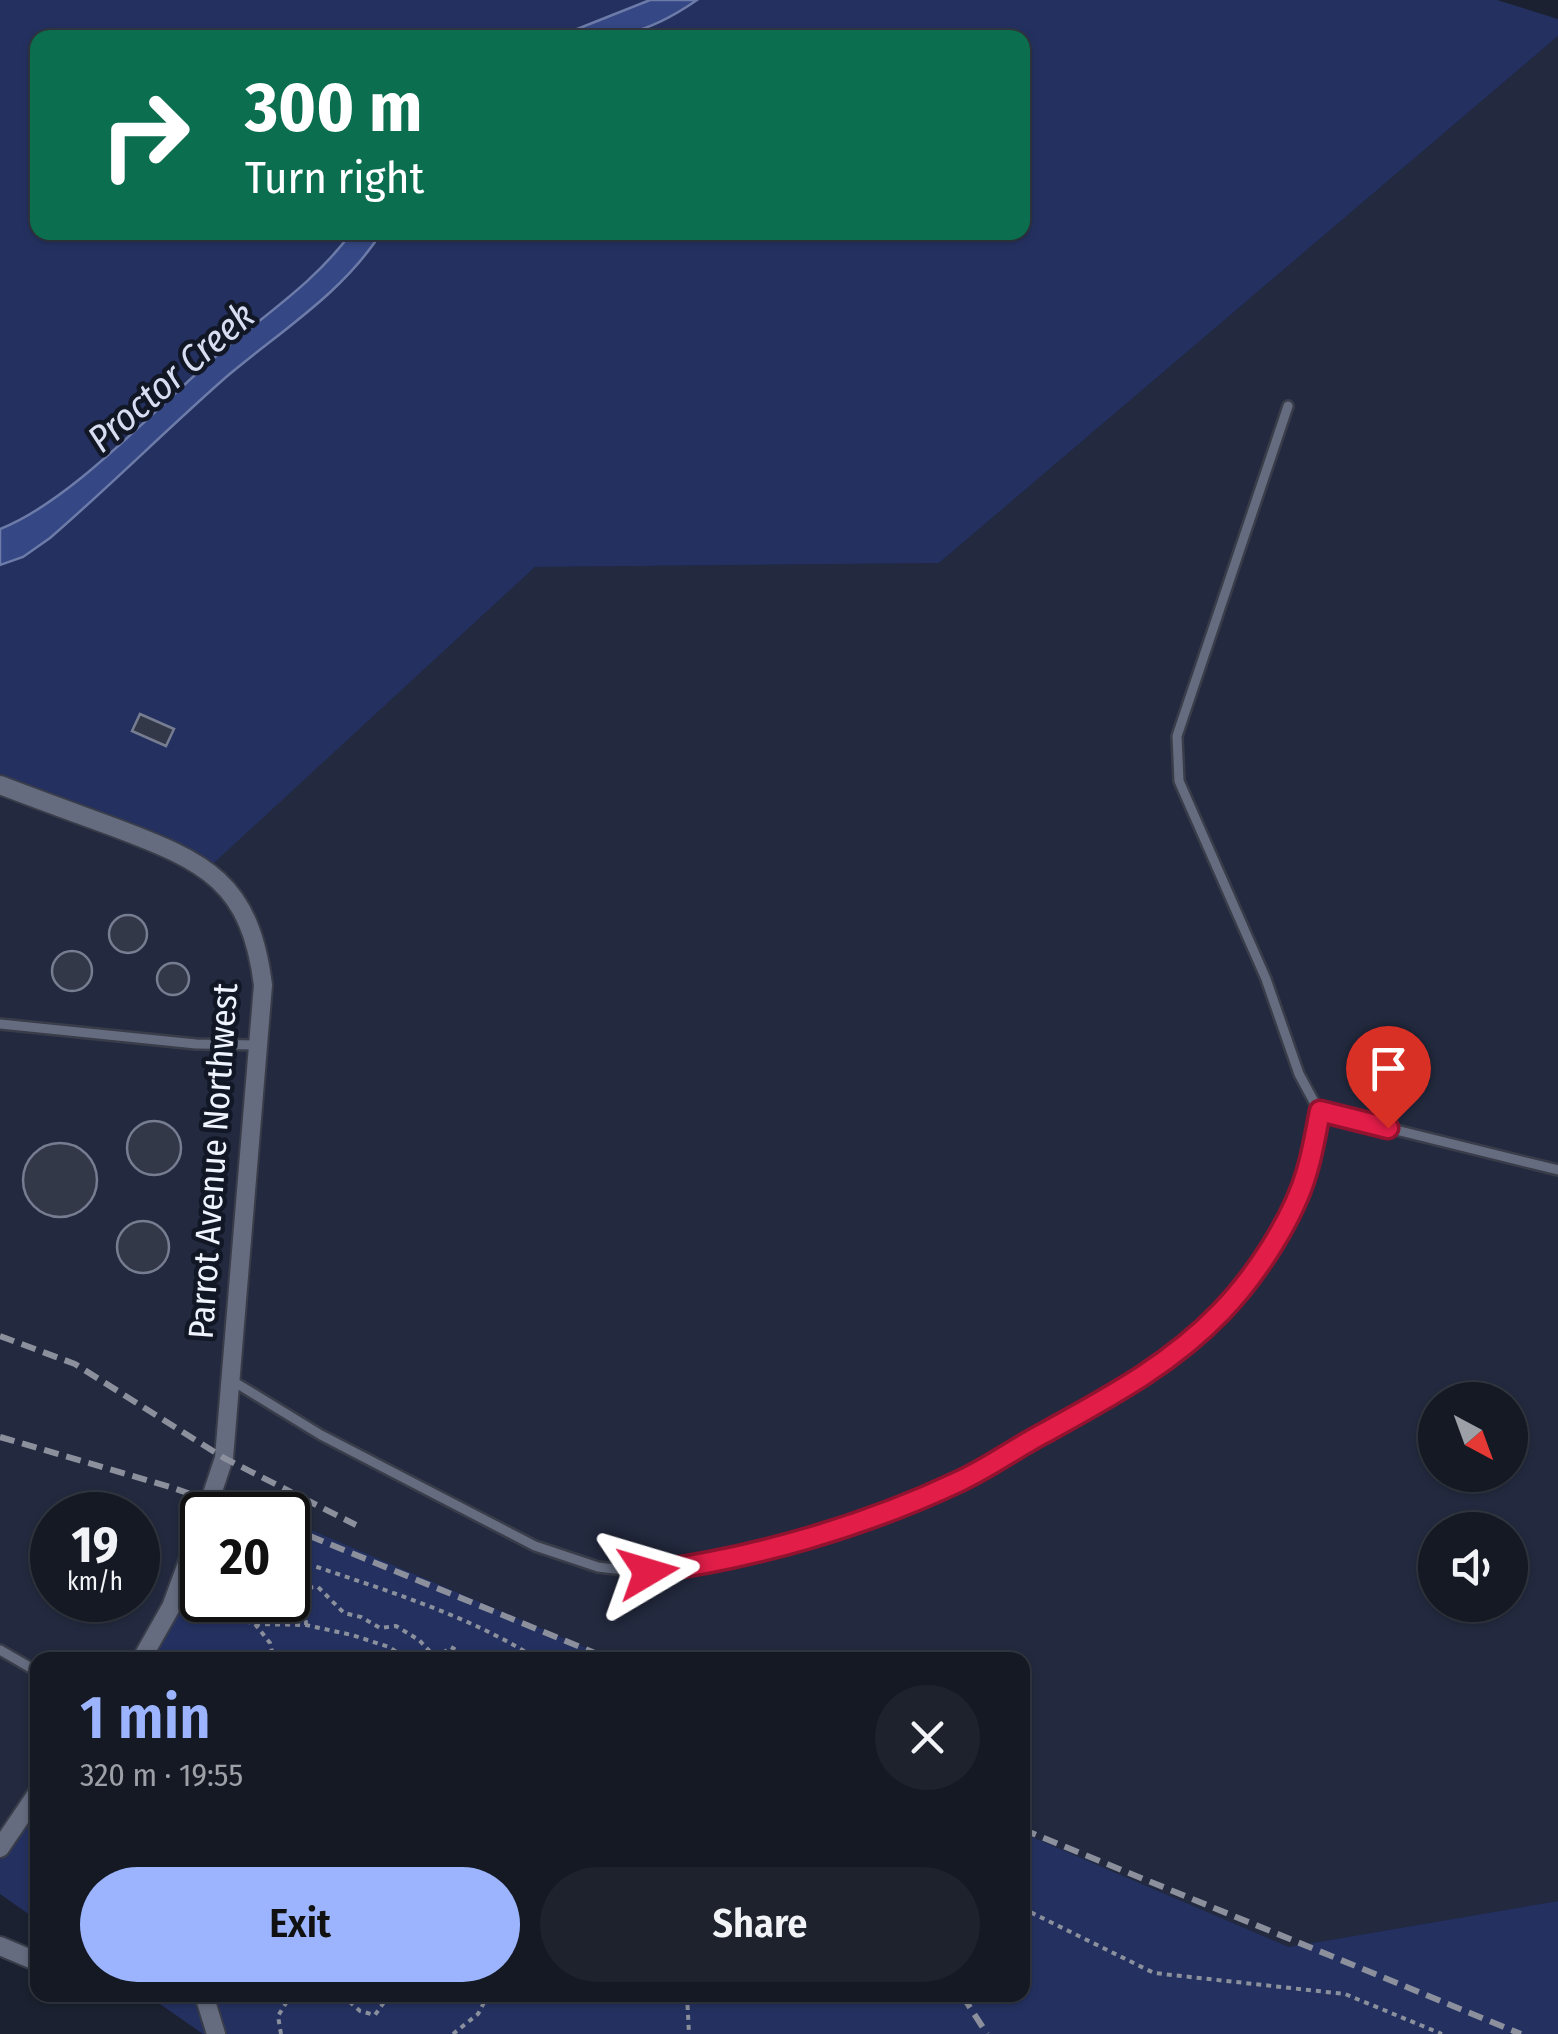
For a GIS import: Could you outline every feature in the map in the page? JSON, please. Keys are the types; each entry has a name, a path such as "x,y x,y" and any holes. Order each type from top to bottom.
{"street":[{"name":"Parrot Avenue Northwest","path":"0,785 180,852 214,874 241,907 258,946 263,985 224,1458 213,1492"},
{"path":"149,1652 180,1584"},
{"path":"0,1848 30,1804"},
{"path":"0,1946 30,1959"},
{"path":"206,2002 216,2034"}],"lane":[{"path":"229,1379 322,1435 535,1546 598,1567 648,1572 703,1566 884,1515 964,1480 1154,1370 1221,1312 1274,1241 1307,1174 1320,1111 1299,1074 1266,979 1179,781 1177,736 1288,406"},
{"path":"0,1024 196,1044 258,1044"},
{"path":"1320,1111 1558,1170"},
{"path":"0,1650 30,1667"}],"path":[{"path":"310,1564 458,1617 525,1652"},
{"path":"306,1625 305,1606 297,1588 318,1587 344,1613 361,1616 380,1628 396,1626 429,1652"},
{"path":"174,1600 255,1624 306,1625 397,1652"},
{"path":"255,1624 272,1652"},
{"path":"1030,1912 1154,1973 1344,1994 1442,2034"},
{"path":"281,2034 278,2016 287,2002"},
{"path":"350,2002 360,2011 376,2016 385,2002"},
{"path":"453,2034 478,2014 484,2002"},
{"path":"687,2002 689,2034"}],"shaded area":[{"path":"0,0 1497,0 1558,19 1558,36 939,563 535,567 204,872 0,774"},
{"path":"650,0 697,0 638,30 575,30"},
{"path":"1558,36 1558,1901 1289,1947 1030,1836 1030,1652 596,1652 310,1529 310,1492 180,1492 180,1580 160,1618 160,1492 30,1492 30,1622 158,1622 142,1652 30,1652 30,1813 0,1856 0,774 204,871 535,567 939,563"},
{"path":"345,240 376,240 329,294 225,378 50,538 23,557 0,565 0,529 28,515 86,474 221,352 307,281"},
{"path":"310,1529 596,1652 142,1652 155,1622 160,1622 160,1612 180,1569 180,1622 310,1622"},
{"path":"30,1813 30,1915 0,1894 0,1856"},
{"path":"1030,1836 1289,1947 1558,1901 1558,2034 203,2034 157,2002 1030,2002"}],"building":[{"path":"140,714 174,729 166,746 132,731"},
{"path":"128,915 141,921 147,934 141,947 128,953 115,947 109,934 115,921"},
{"path":"72,951 86,957 92,971 86,985 72,991 58,985 52,971 58,957"},
{"path":"173,963 184,968 189,979 184,990 173,995 162,990 157,979 162,968"},
{"path":"154,1121 173,1129 181,1148 173,1167 154,1175 135,1167 127,1148 135,1129"},
{"path":"60,1143 74,1145 86,1154 95,1166 95,1194 86,1206 74,1215 60,1217 46,1215 34,1206 25,1194 23,1180 25,1166 34,1154 46,1145"},
{"path":"143,1221 161,1229 169,1247 161,1265 143,1273 125,1265 117,1247 125,1229"}],"railway":[{"path":"0,1336 75,1364 224,1458 356,1525"},
{"path":"0,1437 185,1492"},
{"path":"310,1536 593,1652"},
{"path":"1030,1832 1521,2034"},
{"path":"966,2002 987,2034"}],"route":[{"path":"648,1572 703,1566 884,1515 964,1480 1111,1398 1190,1340 1245,1283 1274,1241 1307,1174 1320,1111 1388,1128"}],"water label":[{"name":"Proctor Creek","path":"171,377"}]}
